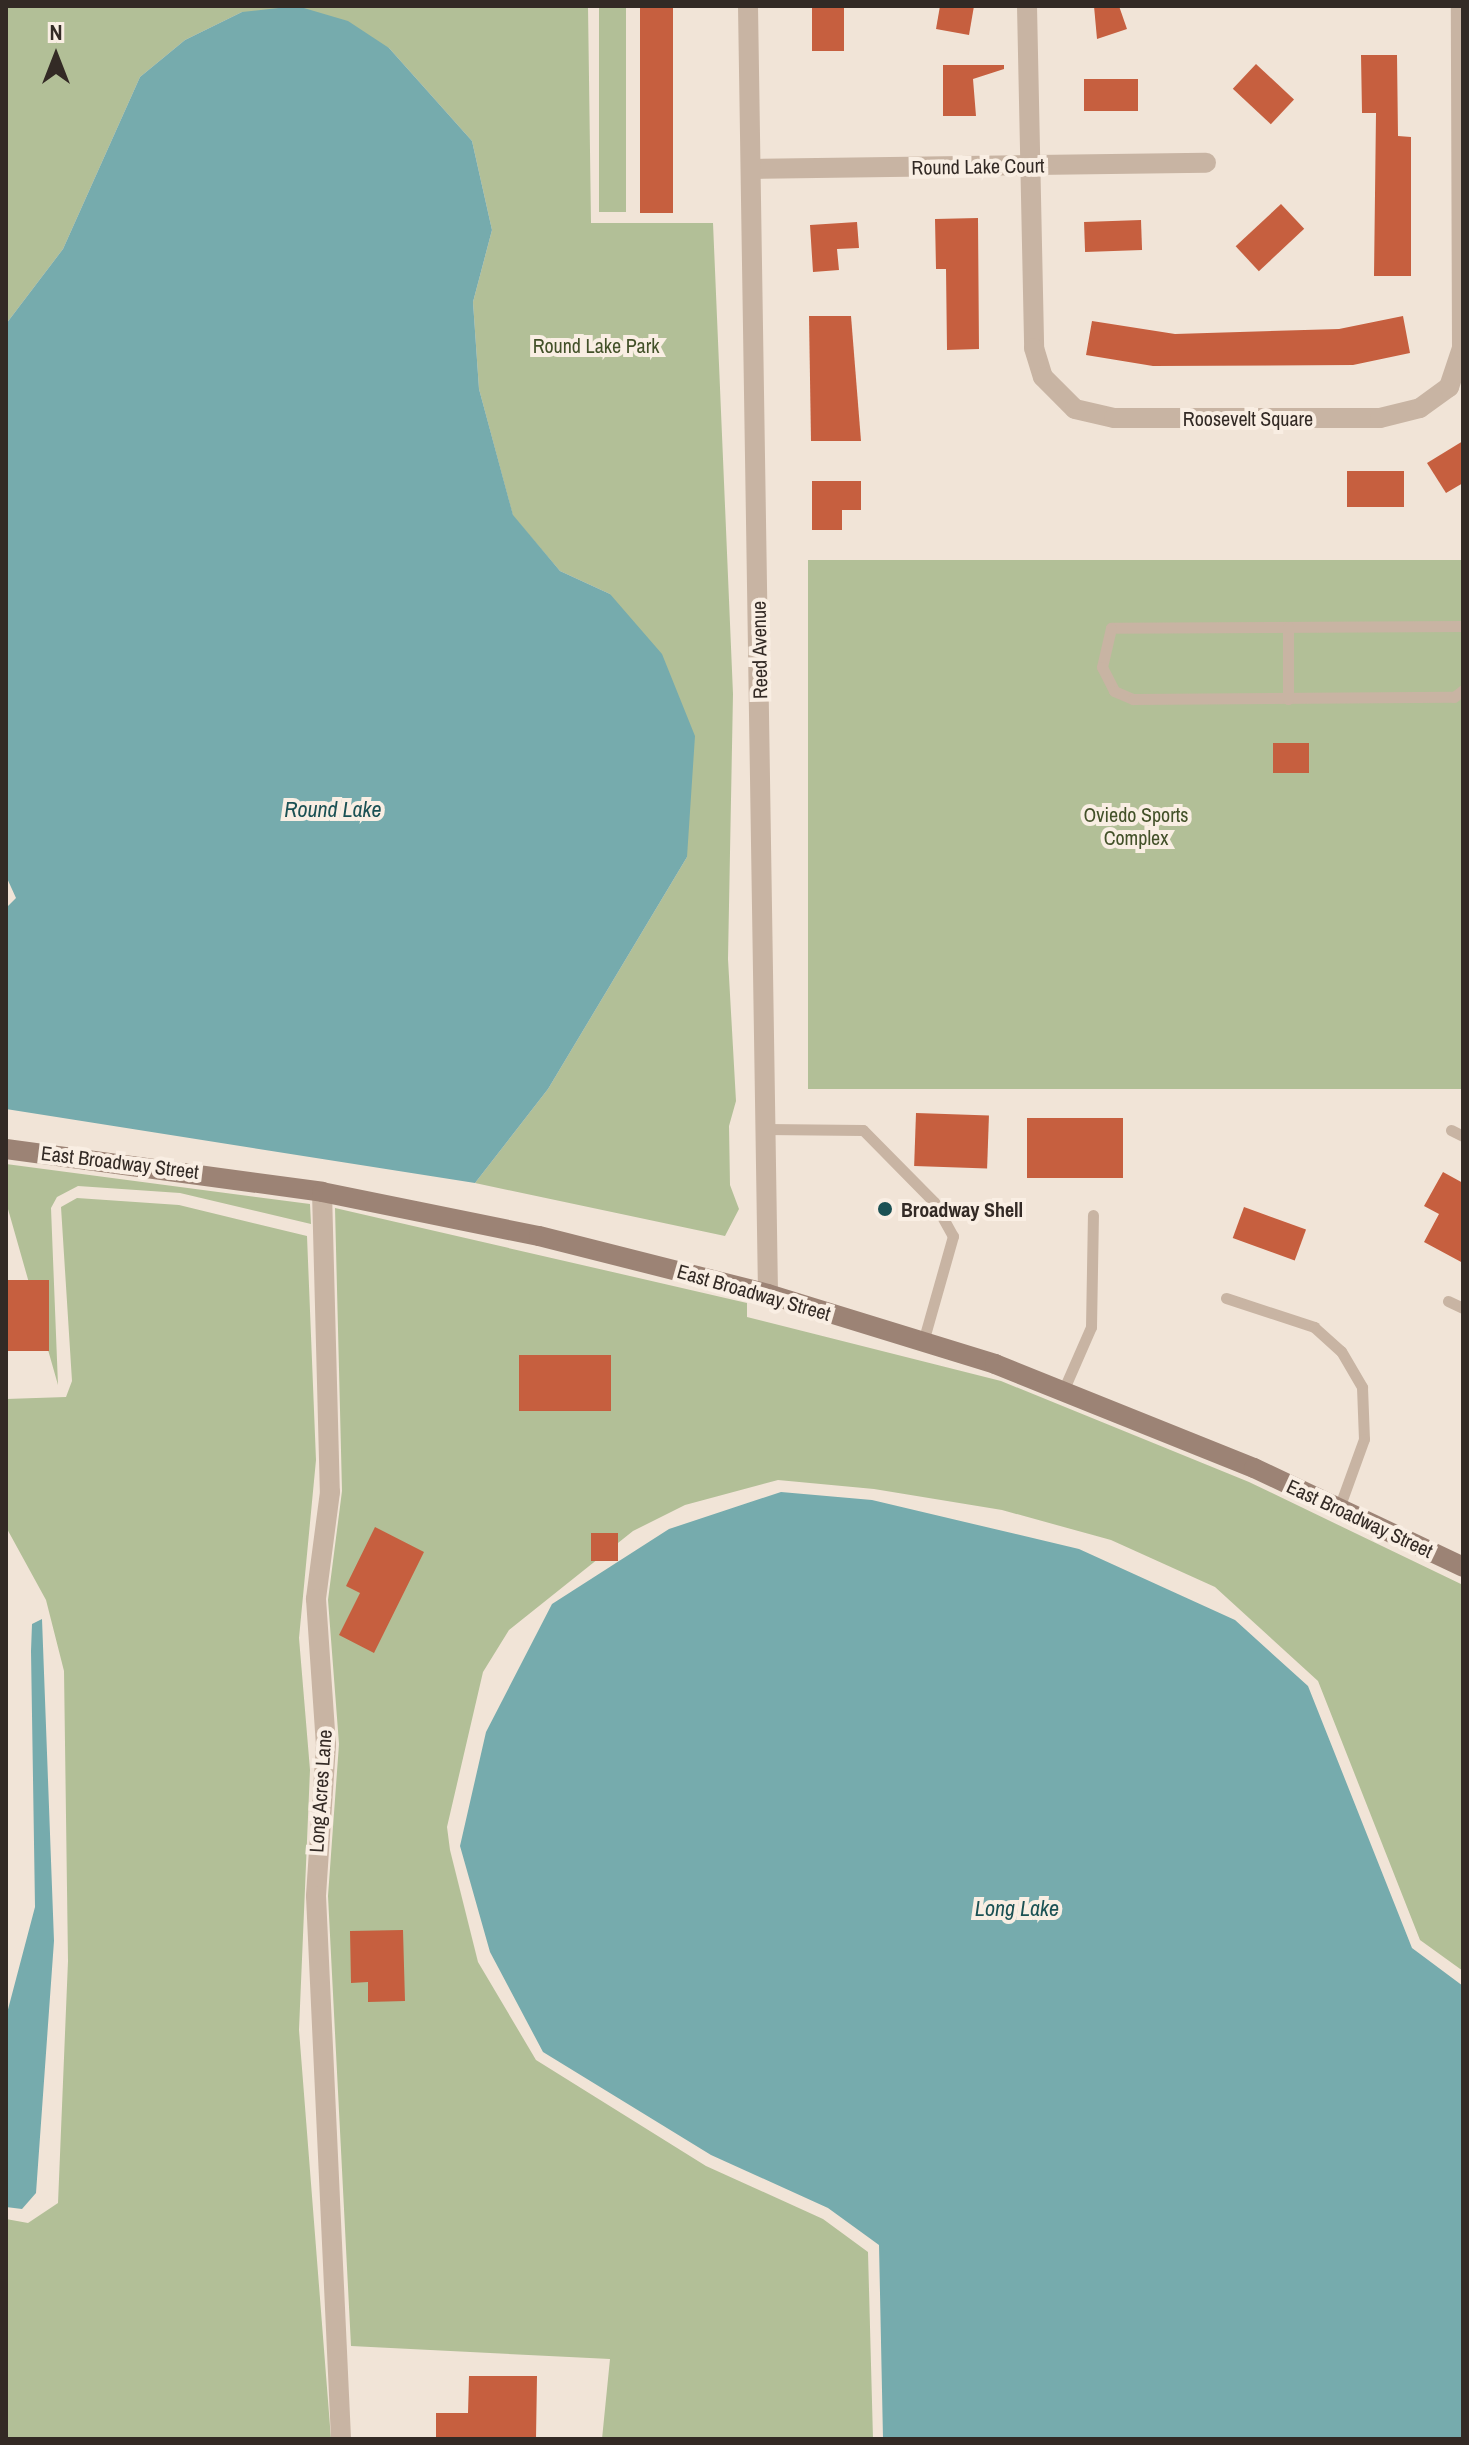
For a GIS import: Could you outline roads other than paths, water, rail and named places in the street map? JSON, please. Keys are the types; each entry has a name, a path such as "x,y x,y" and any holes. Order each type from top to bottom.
{"main road":[{"name":"East Broadway Street","path":"6,1149 322,1192 539,1236 768,1294 923,1342 1063,1391 1339,1508 1463,1567"}],"street":[{"name":"Reed Avenue","path":"748,6 768,1294"},
{"name":"Roosevelt Square","path":"1027,6 1034,348 1043,377 1075,409 1114,418 1380,418 1420,408 1449,387 1462,348 1461,6"},
{"name":"Round Lake Court","path":"751,169 1206,163"},
{"name":"Long Acres Lane","path":"322,1192 330,1492 316,1599 326,1745 316,1912 341,2439"}],"lane":[{"path":"1463,626 1111,628 1102,667 1114,691 1133,699 1454,697 1463,690"},
{"path":"1288,627 1288,699"},
{"path":"766,1129 863,1130 934,1202 953,1236 923,1342"},
{"path":"1451,1130 1463,1136"},
{"path":"1063,1391 1091,1327 1093,1215"},
{"path":"1226,1298 1314,1327 1341,1351 1362,1387 1364,1439 1339,1508"},
{"path":"1448,1301 1463,1308"}],"water":[{"name":"Round Lake","path":"297,6 348,21 389,48 472,141 492,230 473,302 479,389 513,515 560,571 610,594 662,654 695,736 687,857 548,1089 475,1183 6,1109 6,908 16,898 6,876 6,324 63,249 140,77 185,40 242,12"},
{"name":"Long Lake","path":"781,1492 872,1500 1079,1549 1235,1620 1308,1686 1412,1948 1463,1986 1463,2439 883,2439 879,2245 828,2208 711,2155 543,2052 490,1952 460,1846 486,1732 552,1604 669,1529"},
{"path":"42,1619 54,1941 36,2193 22,2209 6,2207 6,2017 35,1907 31,1651 32,1624"}],"place":[{"name":"Broadway Shell","path":"885,1209"}],"park label":[{"name":"Round Lake Park","path":"596,345"},
{"name":"Oviedo Sports Complex","path":"1136,826"}]}
